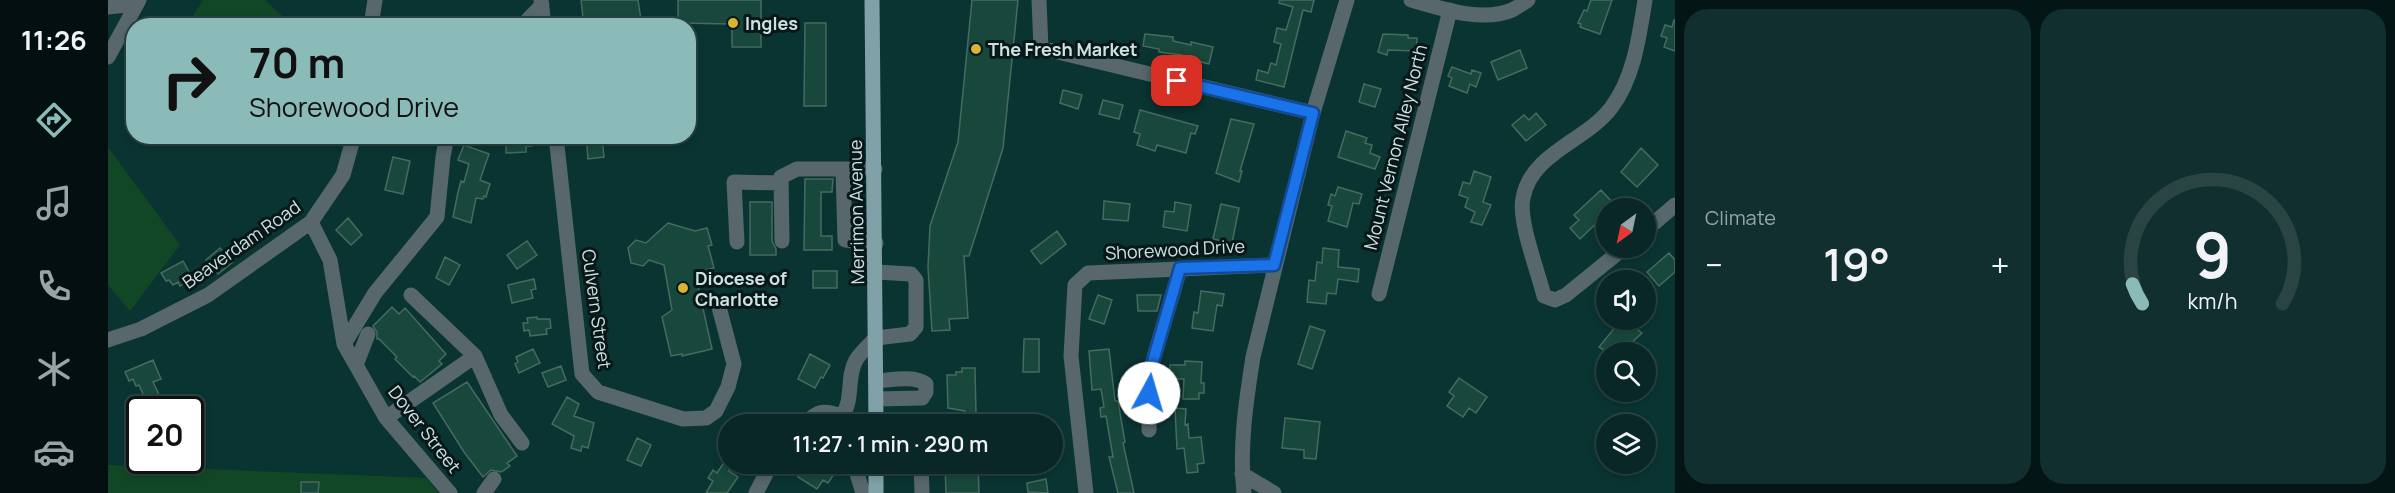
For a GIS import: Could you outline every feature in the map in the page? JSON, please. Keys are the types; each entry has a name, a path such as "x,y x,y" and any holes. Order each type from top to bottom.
{"main road":[{"name":"Merrimon Avenue","path":"872,0 876,414"},
{"path":"876,474 876,493"}],"street":[{"path":"372,18 375,0"},
{"path":"1039,0 1041,48 1313,113"},
{"path":"1244,493 1242,474 1248,387 1274,265 1313,113 1347,0"},
{"path":"1410,0 1484,14 1510,10 1528,0"},
{"path":"1612,258 1566,295 1555,300 1544,296 1525,230 1522,198 1531,176 1551,155 1586,132 1610,110 1627,84 1645,0"},
{"path":"108,7 138,2"},
{"path":"129,18 138,2"},
{"path":"529,18 542,2"},
{"path":"542,2 543,18"},
{"name":"Mount Vernon Alley North","path":"1379,294 1447,6"},
{"path":"108,57 126,24"},
{"name":"Beaverdam Road","path":"108,340 141,329 207,295 311,222 343,175 352,144"},
{"path":"344,344 375,293 437,217 445,144"},
{"name":"Culvern Street","path":"557,144 582,374 598,392 682,419 706,418 716,411 728,387 734,364 719,307"},
{"path":"782,241 781,177 797,169 875,169"},
{"path":"843,169 845,240 876,243"},
{"path":"737,242 734,182 781,183"},
{"path":"1656,221 1675,205"},
{"name":"Dover Street","path":"311,222 330,260 344,344 386,418 450,493"},
{"name":"Shorewood Drive","path":"1086,493 1071,356 1075,285 1088,273 1274,265"},
{"path":"1149,430 1149,375 1180,268"},
{"path":"845,414 849,407 856,360 876,338 910,334 916,327 916,280 911,274 876,272"},
{"path":"411,295 475,356 501,415 522,443"},
{"path":"356,365 368,334"},
{"path":"386,418 475,356"},
{"path":"876,381 911,379 921,380 927,384 922,398 876,399"},
{"path":"814,414 829,412 832,414"},
{"path":"756,493 766,474"},
{"path":"857,474 863,493"},
{"path":"921,474 922,493"},
{"path":"1242,474 1274,493"},
{"path":"484,493 494,479"}],"green space":[{"path":"203,0 265,0 284,18 191,18"},
{"path":"108,147 180,245 130,311 108,285"},
{"path":"108,465 126,466 126,474 204,474 204,469 426,478 439,493 108,493"}],"building":[{"path":"581,0 638,0 641,18 583,18"},
{"name":"Ingles","path":"678,0 761,0 761,47 732,47 732,24 696,23 696,18 678,18"},
{"path":"972,0 1018,0 1003,148 969,256 964,256 968,318 949,319 950,330 932,331 928,267 930,226 958,142"},
{"path":"1280,0 1314,0 1311,12 1303,10 1284,87 1256,80 1258,70 1268,73 1271,63 1276,65 1281,44 1274,42 1277,28 1286,30 1293,7 1279,3"},
{"path":"1591,0 1612,0 1600,34 1580,27 1581,24 1578,23 1584,10 1587,11"},
{"path":"1674,20 1675,51 1664,47 1667,38 1661,36 1665,25 1672,27"},
{"path":"805,23 826,23 826,106 804,106"},
{"path":"1145,34 1173,37 1173,41 1213,47 1209,64 1143,46"},
{"path":"1383,34 1408,35 1408,38 1417,38 1416,51 1388,50 1387,55 1378,52"},
{"path":"1520,50 1527,68 1498,80 1491,62"},
{"path":"1452,67 1471,74 1472,70 1481,73 1476,87 1470,84 1467,93 1449,86 1452,78 1448,76"},
{"path":"1364,84 1381,89 1375,107 1359,102"},
{"path":"1063,90 1082,95 1078,109 1060,103"},
{"path":"1103,100 1123,105 1119,119 1099,114"},
{"path":"1140,110 1198,126 1195,134 1191,133 1186,153 1157,145 1155,151 1137,145 1140,134 1134,132"},
{"path":"1536,113 1546,125 1526,141 1512,125 1524,115 1529,120"},
{"path":"1231,119 1254,124 1239,182 1216,173"},
{"path":"1346,131 1367,138 1365,143 1372,145 1370,153 1380,157 1375,169 1338,157"},
{"path":"506,144 532,144 532,146 526,146 526,152 506,153"},
{"path":"587,144 603,144 604,157 588,159"},
{"path":"464,145 489,154 480,180 490,184 486,197 476,198 471,223 453,217 461,181 464,182 469,164 458,160"},
{"path":"1641,148 1658,165 1637,187 1621,172"},
{"path":"393,157 410,161 403,194 385,190"},
{"path":"1474,171 1491,177 1483,202 1491,205 1482,225 1471,222 1475,212 1465,207 1468,198 1459,195 1463,182 1470,184"},
{"path":"805,179 833,179 832,192 821,192 821,236 832,236 832,250 804,250"},
{"path":"1338,187 1362,194 1359,204 1353,203 1347,227 1328,221 1332,206 1328,205 1331,194 1335,196"},
{"path":"1601,190 1608,198 1596,198 1596,224 1580,239 1570,228 1579,220 1574,215"},
{"path":"1104,201 1130,204 1128,221 1103,219"},
{"path":"750,202 772,202 772,241 776,255 750,255"},
{"path":"1175,202 1191,205 1187,231 1163,227 1165,211 1174,212"},
{"path":"1221,204 1239,208 1232,243 1213,239"},
{"path":"348,218 362,235 351,245 336,230"},
{"name":"Diocese of Charlotte","path":"668,223 695,231 707,228 712,245 708,246 714,268 706,270 709,283 698,286 712,349 682,356 682,354 671,356 662,317 672,310 664,265 649,260 643,266 631,263 628,248 636,240 646,243"},
{"path":"1057,231 1066,244 1041,264 1031,251"},
{"path":"527,241 537,255 517,269 507,255"},
{"path":"220,248 233,262 218,274 206,260"},
{"path":"1323,248 1339,250 1338,267 1359,269 1358,282 1338,279 1336,294 1327,293 1326,304 1307,302 1309,280 1315,281 1317,262 1322,263"},
{"path":"1669,253 1675,260 1675,272 1659,286 1656,282 1656,270 1649,270"},
{"path":"445,257 460,265 449,285 436,278"},
{"path":"183,261 193,279 180,286 178,282 173,285 169,280 166,281 161,273"},
{"path":"813,271 837,271 837,288 813,288"},
{"path":"534,279 536,289 531,290 533,298 512,303 508,285"},
{"path":"1201,291 1224,294 1222,306 1217,305 1213,331 1192,328 1194,312 1198,313"},
{"path":"1098,295 1112,300 1104,324 1089,319"},
{"path":"1137,295 1161,295 1157,311 1138,311"},
{"path":"392,307 399,314 405,308 446,354 439,361 442,364 420,382 377,339 377,332 373,326"},
{"path":"537,317 537,319 550,319 551,328 546,329 547,334 530,336 529,330 524,331 523,323 528,323 527,318"},
{"path":"1310,326 1325,331 1312,369 1298,364"},
{"path":"1613,330 1638,330 1642,333 1632,342 1603,342"},
{"path":"1024,339 1039,339 1039,372 1023,372"},
{"path":"533,349 540,363 519,373 515,364 518,362 516,357"},
{"path":"1109,349 1115,401 1118,401 1125,442 1123,443 1134,493 1118,493 1109,457 1113,457 1106,416 1101,417 1100,408 1104,407 1101,389 1092,390 1089,351"},
{"path":"810,354 830,365 815,388 798,379"},
{"path":"153,360 161,379 153,382 160,396 144,396 139,385 136,386 133,379 129,381 125,372"},
{"path":"1185,361 1202,362 1201,383 1204,383 1204,393 1199,393 1199,399 1183,399 1184,379 1169,379 1170,365 1185,365"},
{"path":"561,366 566,380 548,387 542,373"},
{"path":"962,368 975,368 976,414 965,414 965,411 948,408 947,375 962,372"},
{"path":"1459,378 1487,397 1476,413 1469,408 1463,417 1447,406 1454,396 1449,392"},
{"path":"467,382 517,456 507,463 510,466 501,472 491,470 483,477 433,403"},
{"path":"567,397 579,404 574,416 594,423 588,448 582,446 581,451 571,448 574,436 552,424"},
{"path":"1175,408 1186,409 1185,425 1188,424 1189,438 1201,437 1204,463 1197,464 1198,472 1187,473 1184,448 1177,449"},
{"path":"1285,418 1320,422 1316,459 1304,458 1304,450 1282,448"},
{"path":"637,438 651,445 641,466 627,460"},
{"path":"713,470 717,473 734,474 738,477 727,493 706,493 713,481 708,478"},
{"path":"800,474 834,474 828,483 823,480 817,489 798,477"},
{"path":"945,474 978,474 979,493 946,493"},
{"path":"1046,479 1048,493 1028,492 1027,483"},
{"path":"301,482 319,482 318,493 301,493"}],"place":[{"name":"Ingles","path":"733,23"},
{"name":"The Fresh Market","path":"976,49"},
{"name":"Diocese of Charlotte","path":"683,288"}],"route":[{"path":"1149,393 1149,375 1180,268 1274,265 1313,113 1177,81"}]}
